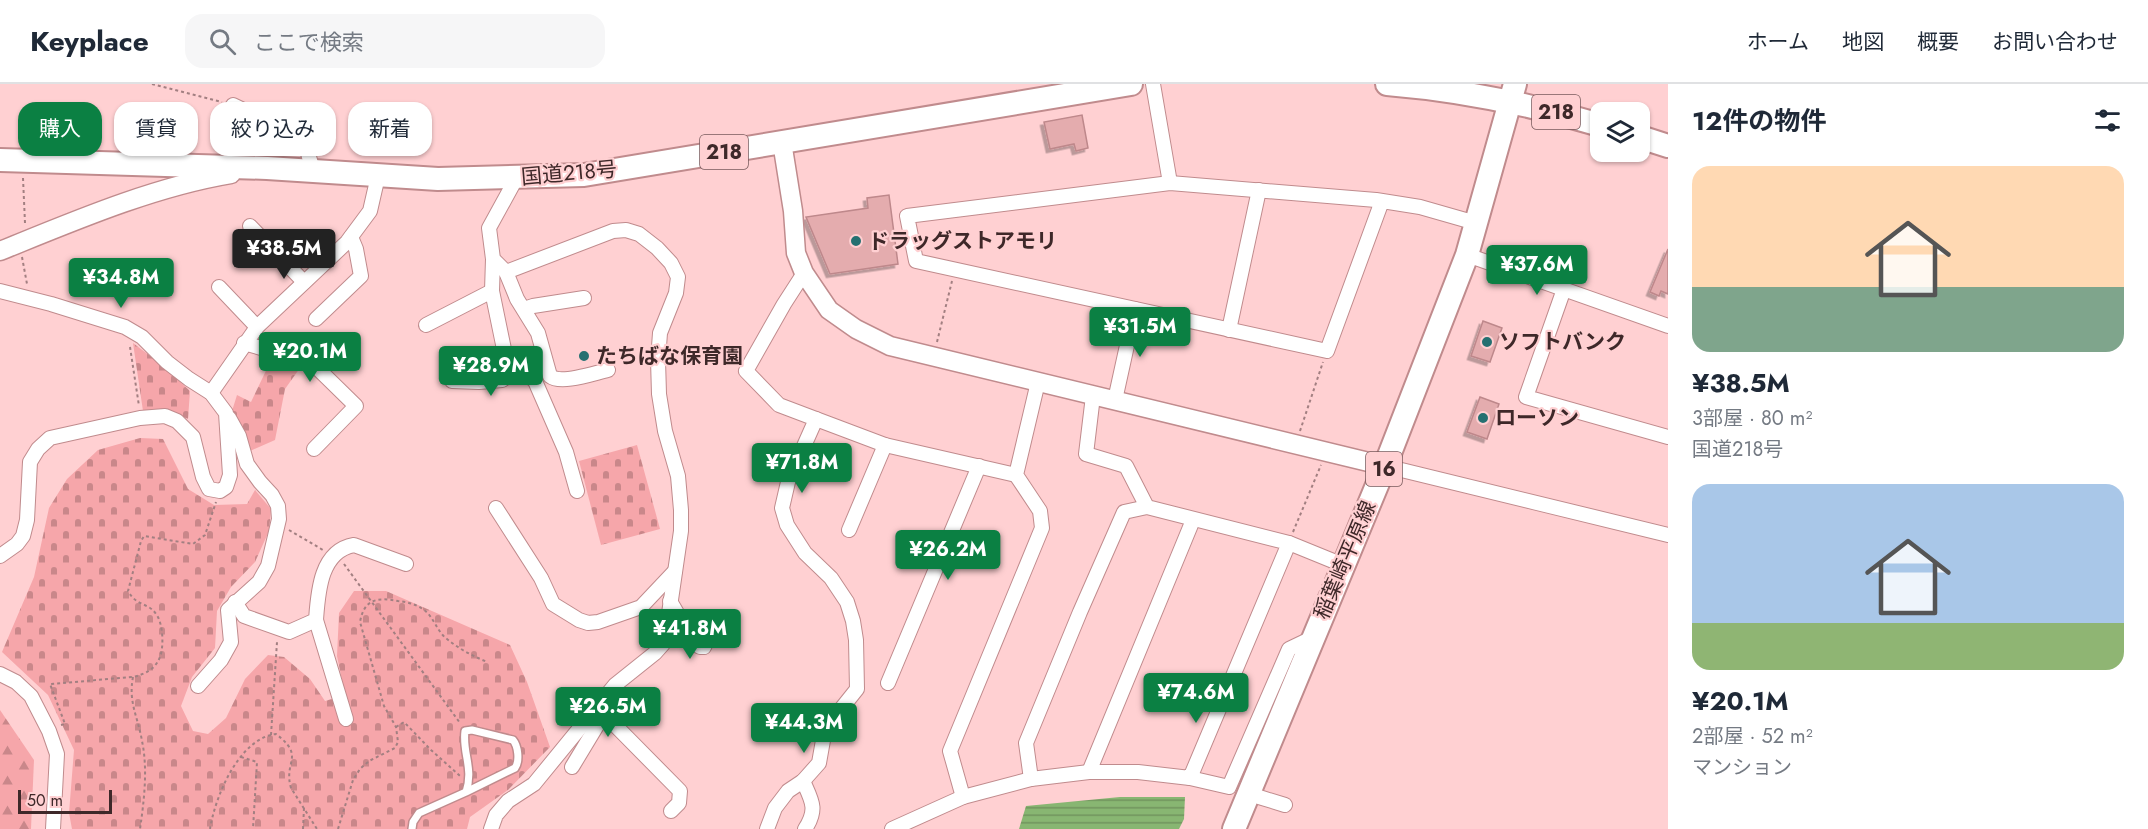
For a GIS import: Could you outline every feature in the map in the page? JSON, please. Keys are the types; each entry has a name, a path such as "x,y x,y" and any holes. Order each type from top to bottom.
{"main road":[{"name":"国道218号","path":"0,160 267,168 438,179 584,175 1131,84"},
{"name":"218","path":"1387,84 1513,90 1590,121"},
{"name":"稲葉崎平原線","path":"1234,829 1385,466 1467,255 1513,90"},
{"path":"1650,140 1668,146"}],"street":[{"path":"1153,84 1170,183"},
{"path":"782,142 794,211 796,253 804,273 829,310 856,329 890,346 1668,535"},
{"path":"309,156 313,171"},
{"path":"152,194 166,165"},
{"path":"0,251 198,179 267,168"},
{"path":"211,393 257,327 351,237 370,211 378,176"},
{"path":"517,177 489,228 493,259 492,291 506,359 535,381 566,453 577,491"},
{"path":"1382,201 1327,351 916,261 907,216 1170,183 1382,201 1420,207 1476,223"},
{"path":"1229,330 1259,190"},
{"path":"250,226 304,282"},
{"path":"491,829 496,815 508,801 534,784 615,685 663,644 681,531 678,476 663,422 658,372 660,333 676,293 678,277 671,263 639,234 626,230 613,231 506,272"},
{"path":"316,319 361,276 356,249 351,237"},
{"path":"1467,255 1668,326"},
{"path":"493,259 506,272 517,299 538,333 550,376 564,380 608,370"},
{"path":"804,273 746,371 779,405 885,445 1016,475 1040,511 1042,528 950,751 963,797"},
{"path":"219,287 257,327"},
{"path":"1564,289 1526,397 1668,437"},
{"path":"0,291 128,328 142,337 167,362 211,393 226,413 238,436 247,464 278,506 278,523 268,566 259,582 228,610 231,642 221,660 198,686"},
{"path":"426,325 492,291"},
{"path":"524,309 584,298"},
{"path":"1115,400 1135,309"},
{"path":"244,343 285,355 307,358 356,406 314,448"},
{"path":"452,381 502,380 519,369"},
{"path":"1016,475 1038,382"},
{"path":"1093,396 1086,454 1125,466 1147,507"},
{"path":"0,556 17,544 23,536 27,520 30,462 38,449 50,438 140,418 165,416 177,421 193,437 203,477 209,489 220,491 226,487 230,475 226,413"},
{"path":"767,829 776,808 788,791 803,781 819,763 825,729 857,689 854,621 847,602 831,578 805,554 787,525 782,508 789,482 816,419"},
{"path":"849,530 885,445"},
{"path":"888,683 979,466"},
{"path":"1031,779 1026,743 1124,512 1147,507 1288,543 1343,566"},
{"path":"496,508 541,578 553,604 579,620 588,623 598,622 641,607 675,571"},
{"path":"1089,772 1193,520"},
{"path":"1190,778 1288,543"},
{"path":"346,718 316,621 318,595 323,575 334,556 346,546 354,545 406,564"},
{"path":"670,601 695,644 700,647 704,646 707,641 707,624"},
{"path":"235,602 244,616 289,632 316,621"},
{"path":"892,829 963,797 1031,779 1089,772 1138,772 1190,778 1233,788 1289,649 1312,638"},
{"path":"0,674 16,682 31,696 49,731 57,754 53,829"},
{"path":"572,767 604,714 603,699"},
{"path":"604,714 680,791 680,803 671,811"},
{"path":"803,781 813,802 811,819 805,829"},
{"path":"1259,797 1286,805"}],"lane":[{"path":"412,829 413,822 419,813 466,792 515,768 518,760 513,740 472,730 465,731 470,771 466,792"}],"path":[{"path":"152,84 221,102"},
{"path":"23,160 22,242 30,298"},
{"path":"934,357 954,269"},
{"path":"128,328 140,418"},
{"path":"1295,444 1327,351"},
{"path":"1288,543 1327,451"},
{"path":"49,731 65,724 50,684 133,677 143,675 157,665 163,649 161,626 156,614 148,606 133,600 128,591 141,541 144,536 194,544 205,535 220,491"},
{"path":"278,523 334,556"},
{"path":"338,571 345,563 465,731"},
{"path":"338,829 353,780 360,769 369,760 395,748 398,736 384,706 360,622 362,610 378,599 411,603 426,611 444,638 471,656 487,662"},
{"path":"271,735 278,629"},
{"path":"133,677 130,693 143,742 144,803 140,829"},
{"path":"396,728 404,722 469,784"},
{"path":"210,829 213,812 230,773 241,757 263,736 276,734 288,744 292,754 290,782 317,829"},
{"path":"241,757 257,762 254,829"},
{"path":"303,829 304,807"}],"green space":[{"path":"133,343 162,365 190,391 188,419 168,410 143,411"},
{"path":"273,356 302,365 285,389 275,440 250,451 232,411 237,395 251,402"},
{"path":"140,438 163,439 188,489 214,505 247,504 255,490 271,509 269,531 255,562 231,587 217,611 215,648 192,677 181,706 193,731 208,734 226,718 245,679 268,655 284,657 310,679 325,701 345,695 337,656 339,613 354,591 386,591 510,645 527,682 550,747 508,790 470,817 467,829 72,829 69,813 74,750 48,695 2,652 34,577 49,508 67,479 98,450"},
{"path":"637,445 660,529 601,545 579,461"},
{"path":"0,710 34,760 31,829 0,829"}],"shaded area":[{"path":"1120,797 1185,797 1184,819 1179,829 1019,829 1026,806"}],"building":[{"path":"1082,115 1088,148 1076,151 1074,144 1050,149 1044,122"},
{"name":"ドラッグストアモリ","path":"889,195 898,264 830,274 806,217 868,208 867,198"},
{"path":"1668,249 1668,294 1661,291 1659,296 1650,292"},
{"name":"ソフトバンク","path":"1483,321 1502,328 1490,362 1471,356"},
{"name":"ローソン","path":"1480,397 1499,404 1487,439 1467,432"}],"place":[{"name":"ドラッグストアモリ","path":"856,241"},
{"name":"ソフトバンク","path":"1487,342"},
{"name":"たちばな保育園","path":"584,356"},
{"name":"ローソン","path":"1483,418"}]}
